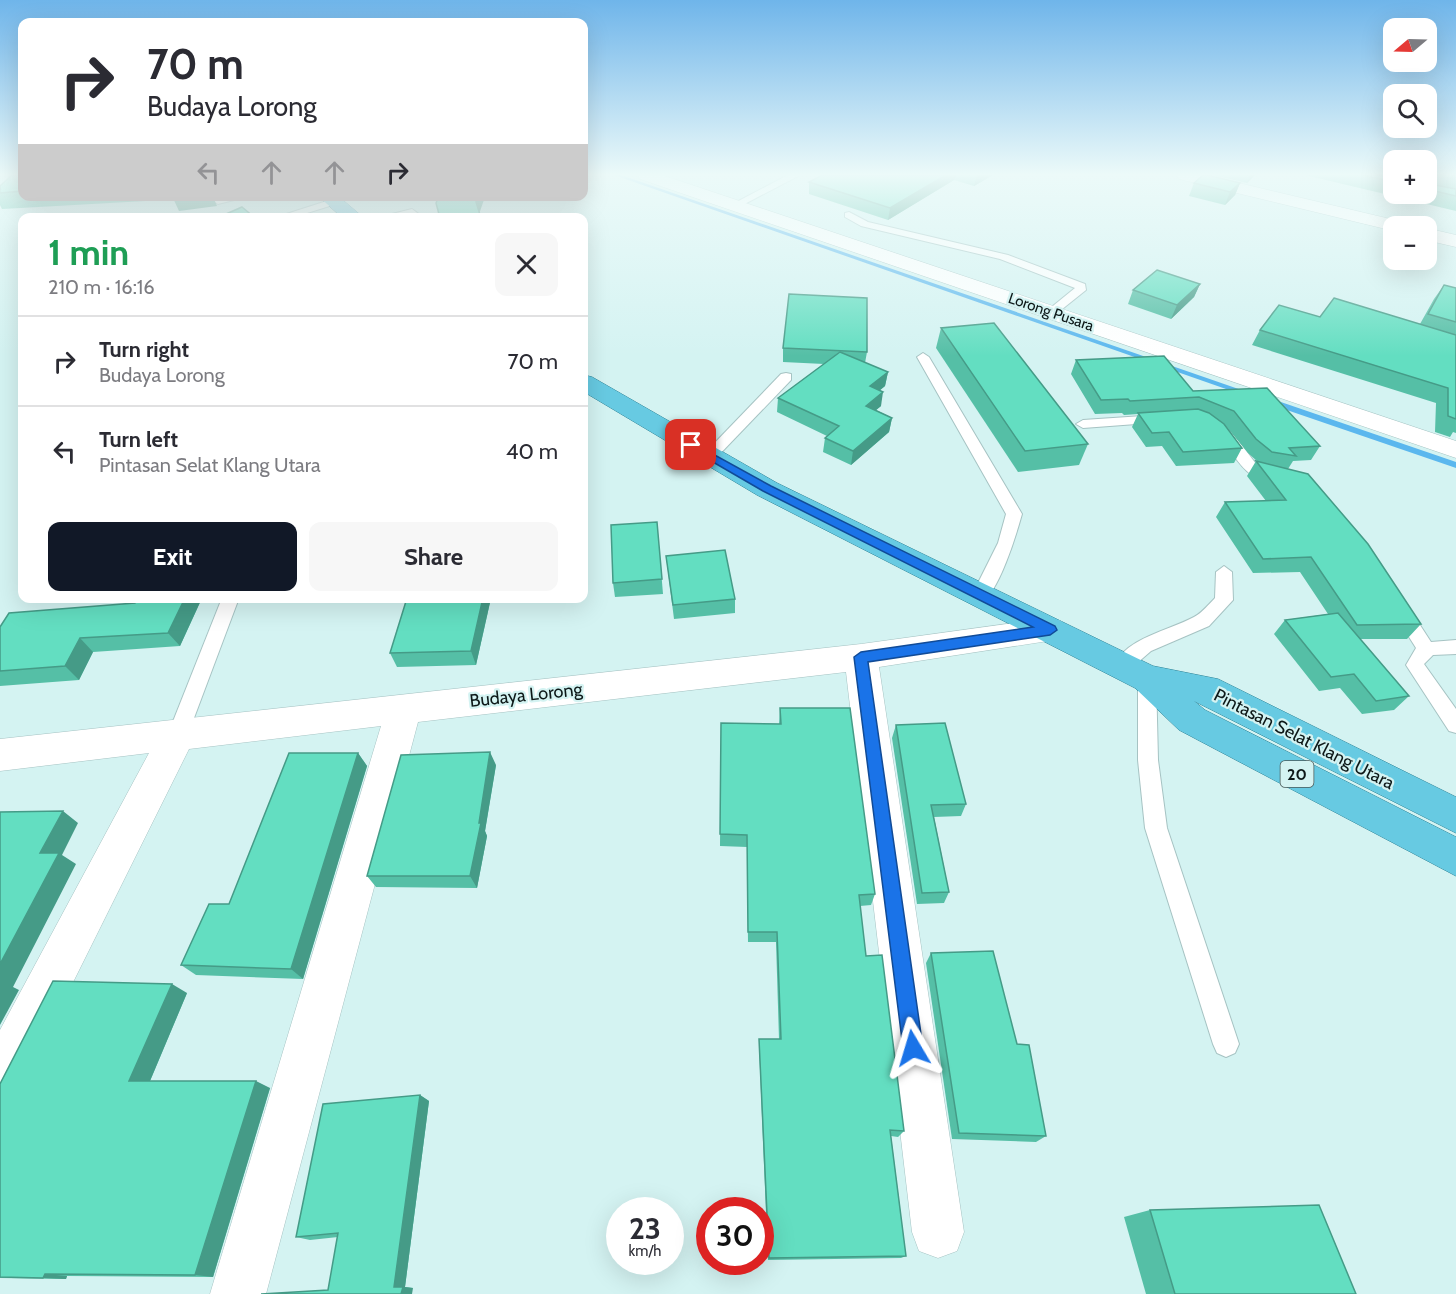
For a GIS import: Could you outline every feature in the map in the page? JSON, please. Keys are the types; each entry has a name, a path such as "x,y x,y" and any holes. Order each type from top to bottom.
{"highway":[{"name":"Pintasan Selat Klang Utara","path":"588,384 767,489 1050,630 1135,672 1206,689 1456,816"},
{"name":"Pintasan Selat Klang Utara","path":"1135,672 1192,720 1456,857"}],"street":[{"name":"Lorong Pusara","path":"822,235 1456,450"},
{"path":"1437,237 1456,241"},
{"name":"Budaya Lorong","path":"0,755 861,657 1050,630"},
{"path":"861,657 938,1232"},
{"path":"238,1294 404,708"},
{"path":"0,1078 178,735"}],"lane":[{"path":"912,235 1004,257 1077,282 1081,286 1080,290 1052,312"},
{"path":"923,357 1014,514 1006,543 981,595"},
{"path":"710,456 786,377"},
{"path":"1083,424 1170,418"},
{"path":"1215,423 1221,426 1254,471 1263,476 1294,479"},
{"path":"1224,572 1224,600 1203,621 1145,646 1135,672 1156,828 1226,1044"},
{"path":"1395,601 1426,649"},
{"path":"178,735 229,603"},
{"path":"1456,647 1426,649 1418,656 1415,665 1456,725"}],"building":[{"path":"1157,270 1200,284 1177,305 1133,290"},
{"path":"1444,285 1456,288 1456,322 1428,314"},
{"path":"789,294 867,298 867,352 783,348"},
{"path":"1334,298 1456,335 1456,419 1448,416 1448,388 1260,330 1279,305 1320,317"},
{"path":"994,323 1088,444 1025,451 941,328"},
{"path":"840,352 888,372 870,386 883,392 866,406 892,418 853,451 825,438 839,426 778,398"},
{"path":"1164,356 1193,391 1267,388 1320,446 1289,448 1296,456 1272,452 1256,439 1234,411 1199,397 1130,401 1128,399 1101,400 1076,360"},
{"path":"1198,409 1209,413 1224,424 1242,448 1183,452 1169,432 1152,433 1138,413"},
{"path":"1256,461 1308,474 1368,544 1421,624 1357,625 1311,557 1263,559 1225,502 1286,500"},
{"path":"657,522 662,579 613,583 611,525"},
{"path":"725,550 735,599 673,605 666,556"},
{"path":"135,603 183,603 168,633 80,638 65,666 0,671 0,627 9,613"},
{"path":"405,603 482,603 471,651 390,653"},
{"path":"1338,613 1409,696 1376,701 1354,674 1331,677 1285,620"},
{"path":"780,708 850,708 875,894 859,895 866,956 882,955 904,1131 890,1130 906,1256 774,1258 774,1197 766,1197 759,1039 781,1039 777,932 748,932 747,835 720,834 721,723 781,724"},
{"path":"945,723 966,804 931,805 949,892 922,893 896,725"},
{"path":"490,752 479,823 481,823 470,876 367,876 401,755"},
{"path":"289,753 358,753 291,969 181,965 209,904 229,904"},
{"path":"63,811 40,853 59,853 0,964 0,812"},
{"path":"993,951 1017,1044 1029,1045 1046,1136 959,1133 931,953"},
{"path":"53,981 172,984 129,1081 256,1081 195,1275 45,1274 43,1278 0,1277 0,1084"},
{"path":"420,1095 394,1287 403,1287 401,1294 261,1294 328,1290 338,1233 296,1237 323,1104"},
{"path":"1319,1205 1356,1294 1175,1294 1150,1210"}],"waterway":[{"path":"791,235 1249,394"},
{"path":"1272,402 1456,465"}],"route":[{"path":"691,445 767,489 1050,630 861,657 913,1048"}]}
